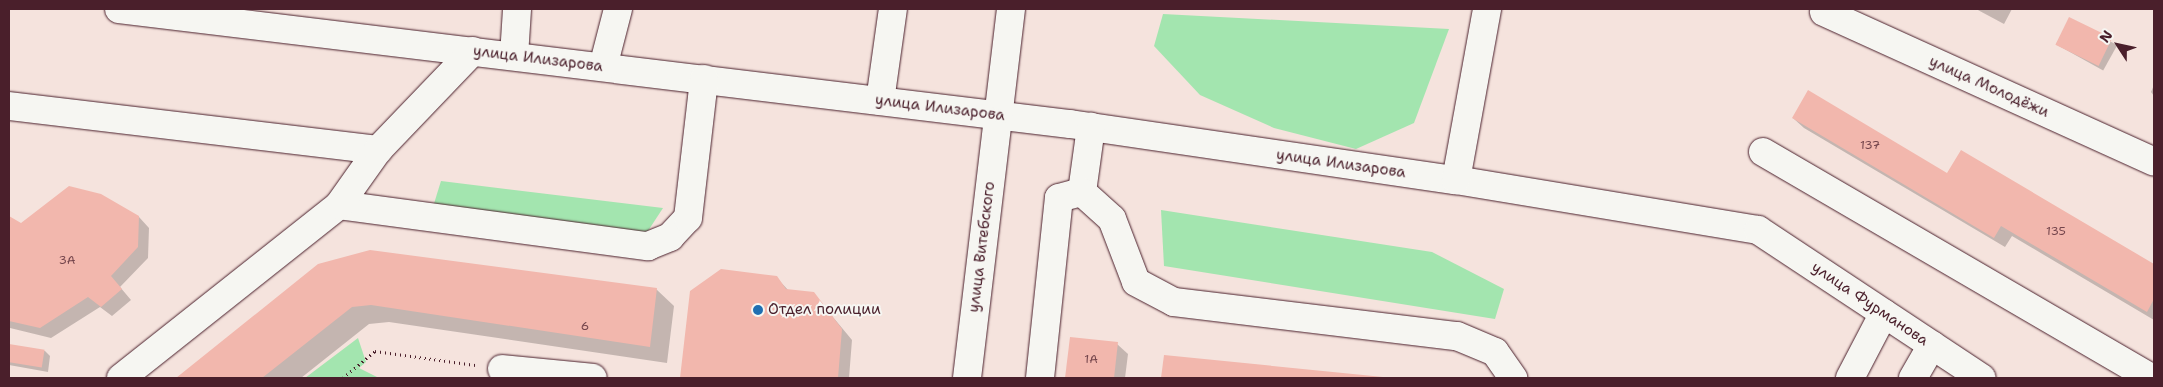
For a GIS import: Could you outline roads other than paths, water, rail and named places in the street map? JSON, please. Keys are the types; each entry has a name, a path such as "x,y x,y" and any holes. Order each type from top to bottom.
{"street":[{"name":"улица Илизарова","path":"119,9 1091,127 1456,180 1758,230"},
{"path":"514,56 516,9"},
{"path":"603,67 618,9"},
{"path":"880,101 893,9"},
{"name":"улица Витебского","path":"968,378 1011,9"},
{"path":"1456,180 1487,9"},
{"name":"улица Молодёжи","path":"1824,12 2154,162"},
{"path":"121,378 340,205 378,150 473,52"},
{"path":"340,205 648,246 670,238 688,218 704,80"},
{"path":"9,106 378,150"},
{"path":"1082,192 1091,127"},
{"path":"1763,152 2136,374"},
{"path":"1040,378 1059,198 1082,192"},
{"path":"1082,192 1112,219 1136,282 1174,302 1457,336 1495,352 1513,378"},
{"name":"улица Фурманова","path":"1758,230 1982,378"},
{"path":"1850,378 1884,313"},
{"path":"1912,378 1932,345"},
{"path":"502,369 593,378"}],"place":[{"name":"Отдел полиции","path":"758,310"}]}
